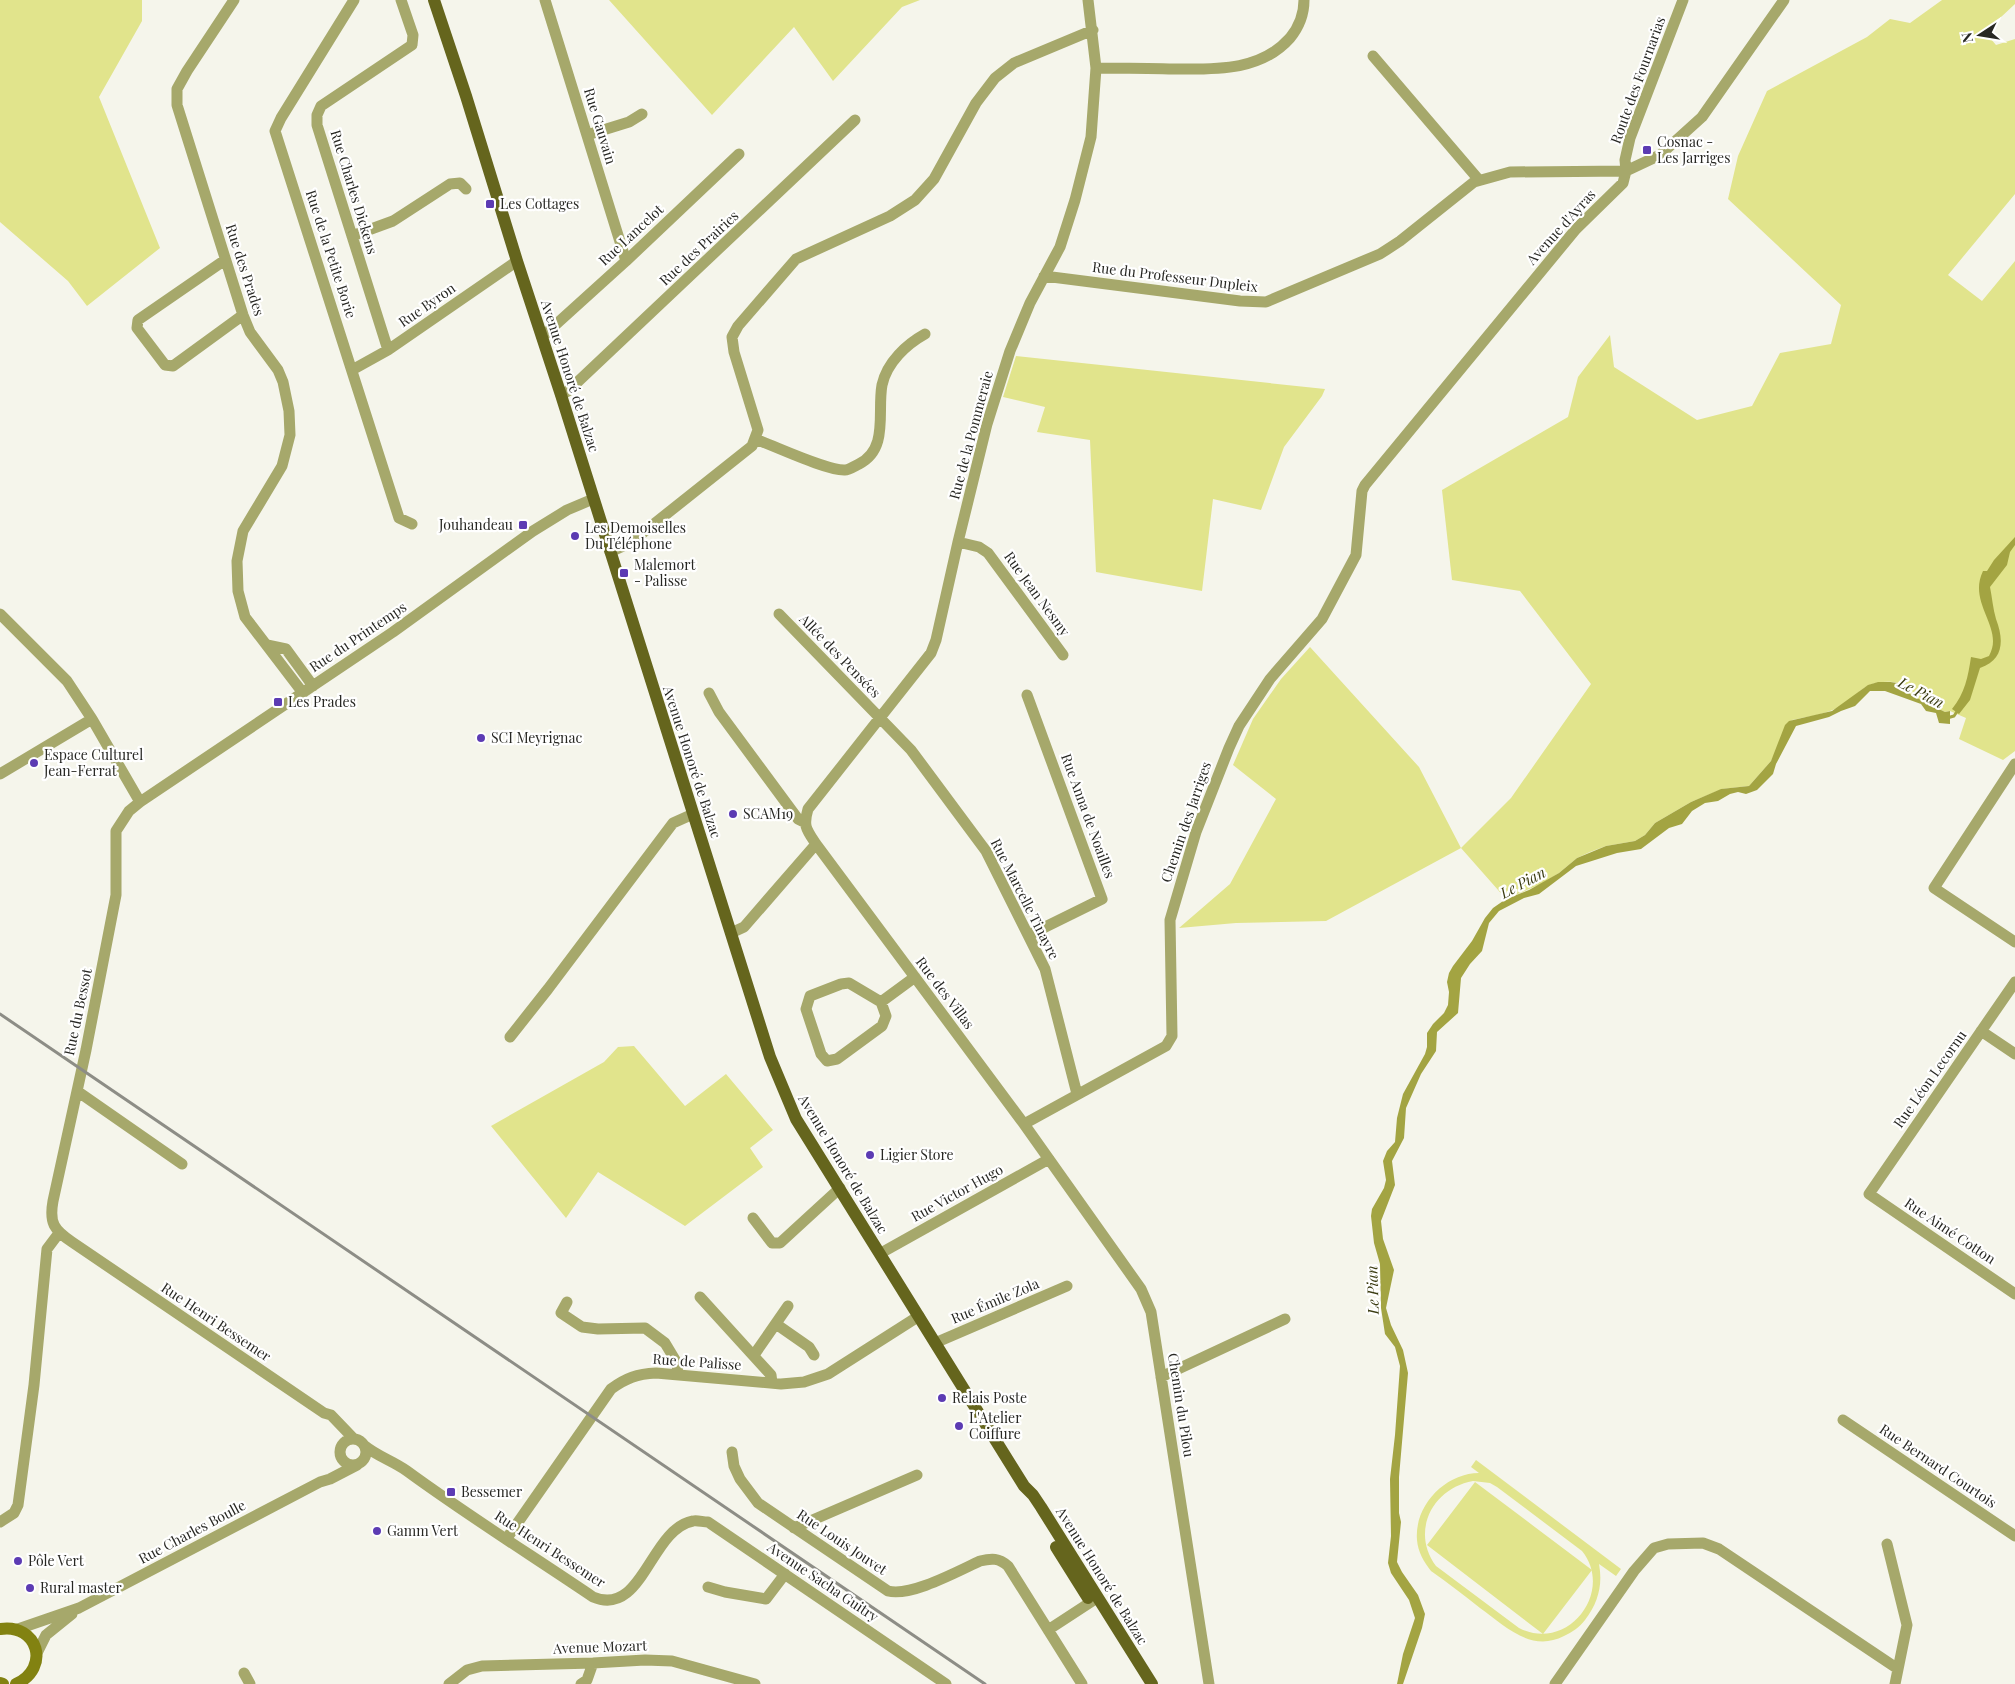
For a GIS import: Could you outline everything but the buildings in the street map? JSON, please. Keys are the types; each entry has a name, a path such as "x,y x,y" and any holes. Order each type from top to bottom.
{"main road":[{"name":"Avenue Honoré de Balzac","path":"434,0 781,1088 796,1119 1024,1486 1026,1497 1094,1601 1152,1684"},
{"name":"Avenue Honoré de Balzac","path":"1094,1601 1142,1684"}],"street":[{"name":"Rue de la Petite Borie","path":"354,0 280,118 275,132 399,518 412,524"},
{"name":"Rue Charles Dickens","path":"388,350 317,124 317,115 322,106 412,45 413,35 401,0"},
{"name":"Rue Gauvain","path":"545,0 626,261"},
{"name":"Rue de la Pommeraie","path":"804,822 808,809 931,653 936,640 987,424 1010,351 1030,303 1060,247 1091,137 1096,68 1088,0"},
{"path":"1096,68 1212,69 1245,65 1268,57 1284,45 1296,31 1304,11 1304,0"},
{"name":"Route des Fournarias","path":"1626,171 1625,160 1630,138 1683,0"},
{"path":"1626,171 1660,155 1702,117 1784,0"},
{"name":"Rue des Prades","path":"229,2 177,89 177,105 243,315 250,332 278,370 283,382 289,410 290,435 286,454 276,478 243,531 237,561 238,590 245,617 302,693"},
{"path":"610,552 630,543 752,446 758,430 734,352 732,337 738,326 796,259 890,216 915,200 934,179 976,103 995,78 1014,64 1093,30"},
{"path":"1373,56 1479,180"},
{"path":"587,135 629,122 642,114"},
{"name":"Rue des Prairies","path":"561,395 582,378 854,120"},
{"name":"Rue Lancelot","path":"542,336 626,261 739,154"},
{"name":"Rue du Professeur Dupleix","path":"1044,276 1240,301 1266,302 1380,254 1400,241 1479,180 1510,172 1626,171"},
{"name":"Avenue d'Ayras","path":"1365,485 1576,229 1623,183 1626,171"},
{"path":"352,236 393,221 450,184 460,183 466,189"},
{"path":"225,260 138,320 137,328 165,365 173,366 243,315"},
{"name":"Rue Byron","path":"352,370 388,350 517,261"},
{"path":"755,438 829,468 846,470 864,461 877,447 882,384 893,361 911,342 925,334"},
{"name":"Chemin des Jarriges","path":"1024,1124 1166,1046 1172,1036 1170,920 1196,832 1239,726 1270,680 1322,619 1356,555 1362,491 1365,485"},
{"name":"Rue du Printemps","path":"140,802 393,632 533,531 567,510 593,498"},
{"name":"Rue Jean Nesmy","path":"958,542 979,547 988,553 1063,655"},
{"path":"0,614 66,681 92,719 140,802"},
{"name":"Allée des Pensées","path":"779,614 879,718"},
{"path":"267,645 286,649 313,686"},
{"path":"709,693 719,712 798,819 804,822 806,830 816,844 744,927 731,933"},
{"name":"Rue Anna de Noailles","path":"1027,695 1102,899 1028,935"},
{"name":"Rue Marcelle Tinayre","path":"879,718 911,750 986,851 1045,969 1077,1094"},
{"path":"0,774 92,719"},
{"path":"2015,764 1934,888 2015,942"},
{"name":"Rue du Bessot","path":"59,1233 54,1225 51,1214 116,895 116,832 129,811 140,802"},
{"path":"510,1037 673,823 693,814"},
{"name":"Rue des Villas","path":"816,844 1049,1159"},
{"path":"880,1002 914,977"},
{"name":"Rue Léon Lecornu","path":"1869,1194 2015,982"},
{"path":"849,983 880,1002 886,1016 882,1026 837,1059 827,1060 821,1054 806,1008 810,996 841,984 849,983"},
{"path":"1981,1031 2015,1054"},
{"path":"77,1092 182,1164"},
{"name":"Rue Victor Hugo","path":"880,1254 1049,1159"},
{"name":"Chemin du Pilou","path":"1049,1159 1141,1289 1151,1312 1210,1684"},
{"path":"753,1218 772,1243 780,1243 840,1188"},
{"name":"Rue Aimé Cotton","path":"1869,1194 2015,1294"},
{"path":"0,1522 14,1513 18,1505 34,1385 47,1249 59,1233"},
{"name":"Rue Henri Bessemer","path":"59,1233 324,1413 331,1415 354,1439 361,1441 365,1446 388,1461 405,1469 593,1597 601,1600 619,1599 632,1589 668,1536 680,1526"},
{"name":"Rue Émile Zola","path":"935,1343 1067,1286"},
{"path":"700,1297 771,1375 772,1383"},
{"path":"567,1302 561,1313 582,1327 598,1329 645,1328 665,1343 677,1363 678,1375"},
{"path":"754,1355 788,1306"},
{"name":"Rue de Palisse","path":"506,1538 611,1389 626,1378 640,1374 678,1375 772,1383 804,1382 828,1374 919,1316"},
{"path":"1162,1376 1285,1320"},
{"path":"776,1324 809,1347 814,1355"},
{"path":"324,1413 337,1432 340,1453 345,1462 359,1464 388,1461"},
{"name":"Rue Bernard Courtois","path":"1843,1420 2015,1536"},
{"path":"340,1453 346,1441 354,1439"},
{"path":"359,1464 366,1456 365,1446"},
{"name":"Rue Louis Jouvet","path":"732,1452 734,1466 746,1490 758,1503 880,1586 895,1593 912,1590 980,1561 997,1559 1008,1566 1082,1684"},
{"name":"Rue Charles Boulle","path":"320,1482 334,1469 340,1453"},
{"name":"Rue Charles Boulle","path":"37,1653 46,1635 79,1608 320,1482 359,1464"},
{"path":"794,1528 917,1475"},
{"name":"Avenue Sacha Guitry","path":"680,1526 693,1521 708,1522 946,1684"},
{"path":"1555,1684 1634,1571 1654,1548 1668,1544 1703,1543 1719,1549 1898,1669"},
{"path":"1887,1544 1906,1625 1895,1684"},
{"path":"708,1587 766,1599 785,1574"},
{"path":"1048,1630 1094,1601"},
{"name":"Rue Charles Boulle","path":"7,1627 79,1608"},
{"path":"7,1627 31,1639 37,1653 32,1679 16,1684"},
{"name":"Avenue Mozart","path":"449,1684 467,1670 482,1666 593,1664 645,1660 672,1661 725,1680 755,1684"},
{"path":"586,1683 593,1664"},
{"path":"244,1673 250,1684"}],"green space":[{"path":"0,0 142,0 142,21 99,97 160,248 87,306 68,281 0,222"},
{"path":"609,0 920,0 902,7 833,81 794,27 712,115"},
{"path":"1942,0 2015,0 2015,4 1985,32 1996,45 2015,39 2015,194 1948,275 1982,301 2015,261 2015,751 2003,760 1959,739 1966,718 1950,711 1945,712 1911,695 1902,684 1882,682 1866,687 1835,709 1792,720 1771,761 1749,786 1722,789 1691,802 1655,823 1645,835 1635,841 1606,846 1590,852 1577,858 1559,873 1541,884 1506,899 1461,848 1511,798 1591,684 1520,591 1452,580 1442,490 1568,417 1578,377 1610,335 1614,367 1697,420 1752,406 1780,353 1831,344 1841,305 1728,199 1738,156 1767,91 1867,37 1890,19 1910,23"},
{"path":"1016,356 1325,389 1322,396 1284,447 1261,510 1213,499 1202,591 1096,572 1090,440 1037,432 1045,407 1003,397"},
{"path":"1310,647 1419,767 1461,848 1326,921 1236,923 1179,928 1230,884 1276,799 1233,765 1253,719 1281,679"},
{"path":"634,1046 685,1106 726,1074 773,1130 750,1148 763,1167 685,1226 598,1172 566,1218 491,1126 604,1062 618,1047"},
{"path":"1476,1460 1621,1569 1616,1576 1599,1564 1600,1586 1596,1600 1585,1620 1573,1631 1552,1640 1540,1641 1519,1635 1431,1571 1426,1564 1420,1553 1417,1540 1417,1527 1421,1515 1427,1503 1444,1485 1467,1474 1479,1473 1471,1467","holes":["1473,1481 1490,1483 1582,1551 1591,1567 1593,1584 1589,1600 1581,1614 1569,1625 1554,1632 1537,1634 1519,1628 1436,1566 1428,1553 1425,1539 1426,1526 1430,1513 1437,1502 1447,1492 1459,1485"]},
{"path":"1475,1482 1592,1570 1543,1634 1427,1545"}],"shaded area":[{"path":"2015,537 2015,545 2010,552 2007,565 1990,587 2001,642 1998,655 1994,660 1980,668 1970,700 1959,714 1952,709 1960,697 1965,684 1971,657 1981,659 1989,656 1993,646 1993,636 1979,594 1979,583 1983,571 1987,571 1994,560"},
{"path":"1878,682 1901,684 1911,695 1945,712 1950,711 1950,724 1939,723 1936,713 1926,711 1921,704 1885,691 1870,691 1855,706 1829,717 1796,726 1776,764 1773,774 1757,790 1746,794 1738,792 1730,794 1718,801 1705,803 1692,811 1682,824 1669,828 1641,849 1617,853 1576,866 1539,894 1524,898 1499,911 1489,923 1482,951 1461,978 1458,1013 1437,1032 1436,1051 1421,1074 1406,1108 1404,1138 1392,1161 1395,1185 1381,1221 1383,1239 1394,1270 1386,1308 1391,1325 1403,1350 1408,1373 1399,1477 1399,1513 1401,1522 1397,1562 1418,1595 1425,1614 1403,1684 1397,1684 1403,1654 1415,1618 1409,1600 1391,1573 1388,1563 1391,1536 1390,1479 1400,1366 1395,1347 1385,1334 1381,1308 1380,1264 1374,1243 1371,1216 1372,1209 1384,1188 1386,1180 1383,1161 1387,1151 1395,1142 1397,1118 1403,1094 1425,1054 1427,1033 1444,1013 1448,1005 1449,992 1447,982 1449,973 1472,941 1485,918 1493,908 1506,899 1529,890 1559,873 1577,858 1606,846 1635,841 1645,835 1655,823 1691,802 1721,789 1749,786 1771,761 1785,725 1789,721 1832,711 1868,685"}],"waterway":[{"name":"Le Pian","path":"1947,718 1954,716 1958,710"}],"railway":[{"path":"0,1014 985,1684"}],"place":[{"name":"Cosnac - Les Jarriges","path":"1647,150"},
{"name":"Les Cottages","path":"490,204"},
{"name":"Jouhandeau","path":"523,525"},
{"name":"Les Demoiselles Du Téléphone","path":"575,536"},
{"name":"Malemort - Palisse","path":"624,573"},
{"name":"Les Prades","path":"278,702"},
{"name":"SCI Meyrignac","path":"481,738"},
{"name":"Espace Culturel Jean-Ferrat","path":"34,763"},
{"name":"SCAM19","path":"733,814"},
{"name":"Ligier Store","path":"870,1155"},
{"name":"Relais Poste","path":"942,1398"},
{"name":"L'Atelier Coiffure","path":"959,1426"},
{"name":"Bessemer","path":"451,1492"},
{"name":"Gamm Vert","path":"377,1531"},
{"name":"Pôle Vert","path":"18,1561"},
{"name":"Rural master","path":"30,1588"}]}
